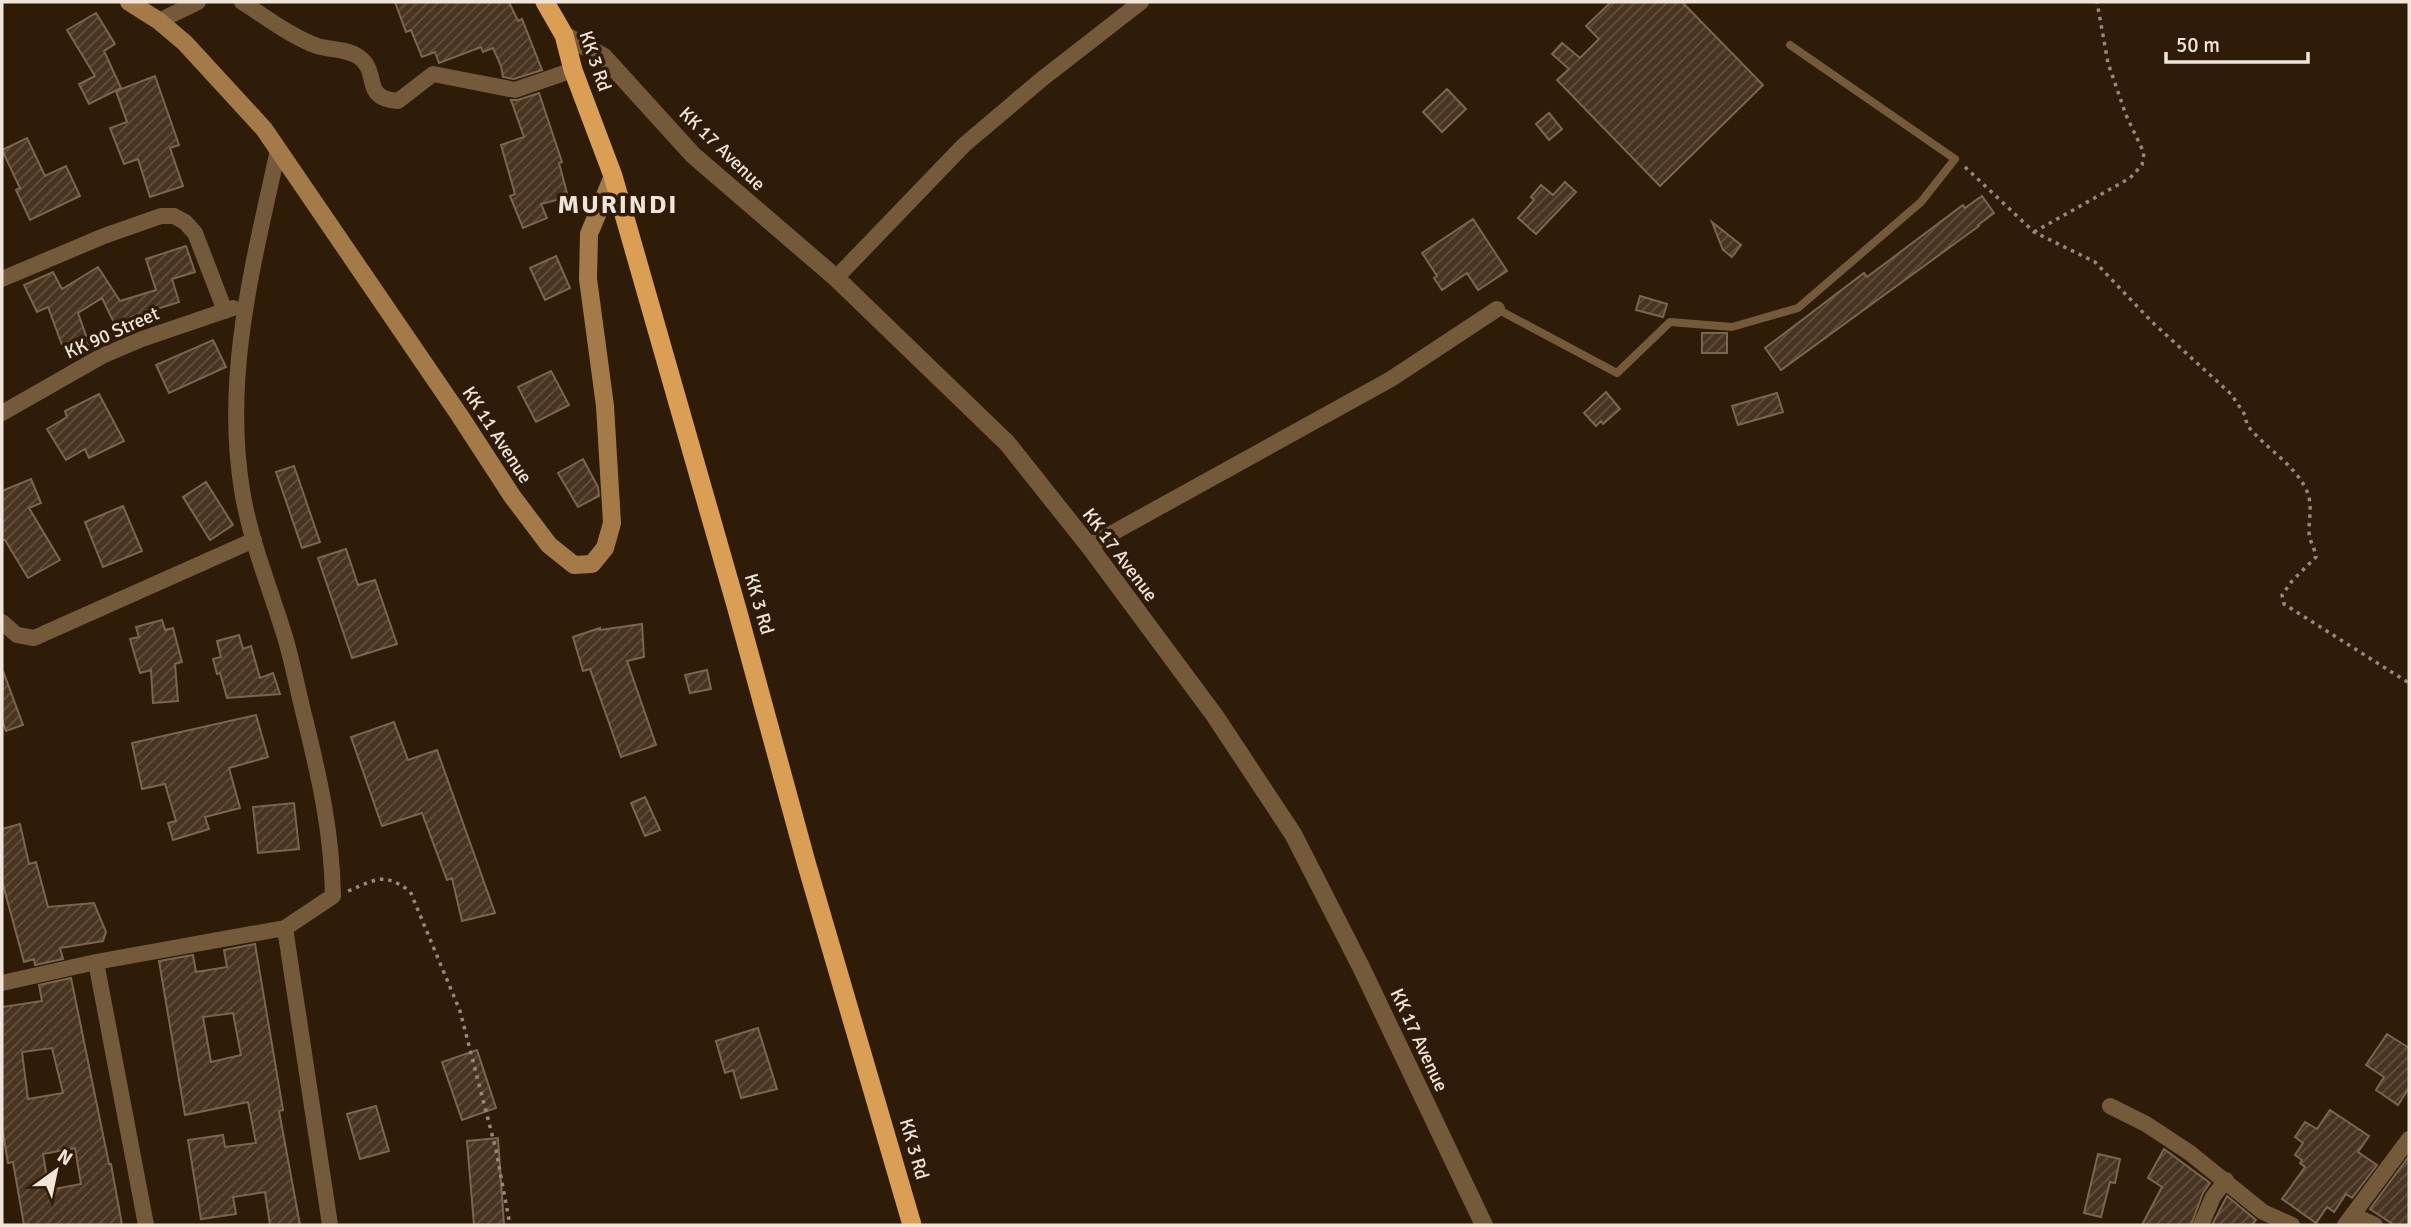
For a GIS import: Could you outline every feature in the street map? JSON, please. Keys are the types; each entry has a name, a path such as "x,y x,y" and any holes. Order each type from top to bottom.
{"highway":[{"name":"KK 3 Rd","path":"545,2 564,34 573,69 613,176 806,862 912,1225"}],"main road":[{"name":"KK 11 Avenue","path":"129,2 159,21 185,43 264,129 512,496 548,545 574,565 592,564 605,548 612,523 604,406 588,279 589,234 613,176"}],"street":[{"path":"159,21 198,2"},
{"path":"242,2 298,37 318,46 352,53 361,58 368,66 373,89 378,96 386,100 398,101 433,74 515,90 573,69"},
{"path":"836,278 964,145 1042,79 1141,2"},
{"name":"KK 17 Avenue","path":"564,34 604,58 693,155 836,278 1007,443 1089,546 1215,716 1293,834 1361,967 1484,1225"},
{"path":"2,983 96,962 285,928 333,896 332,852 324,795 286,640 254,540 239,470 236,388 245,302 278,150"},
{"path":"2,279 104,236 161,216 174,216 185,222 195,233 225,311"},
{"name":"KK 90 Street","path":"2,413 102,356 245,302"},
{"path":"1089,546 1391,379 1497,309"},
{"path":"2,622 17,635 34,638 254,540"},
{"path":"285,928 330,1225"},
{"path":"96,962 146,1225"},
{"path":"2110,1106 2146,1124 2225,1180 2263,1212 2292,1225"},
{"path":"2375,1225 2349,1220 2409,1139"},
{"path":"2200,1225 2213,1197 2225,1180"}],"lane":[{"path":"1497,309 1617,373 1670,322 1732,327 1798,308 1921,202 1955,159 1790,45"}],"path":[{"path":"2034,232 2130,178 2142,165 2144,153 2126,115 2108,63 2097,2"},
{"path":"1955,159 2034,232 2095,262 2152,322 2231,394 2253,433 2298,477 2306,491 2312,512 2309,531 2316,557 2282,595 2284,604 2409,683"},
{"path":"333,896 381,878 393,880 410,891 460,1011 496,1150 510,1225"}],"building":[{"path":"395,2 509,2 518,21 522,19 542,70 514,79 503,77 493,48 483,52 481,47 439,63 435,52 422,57 411,30 406,32"},
{"path":"1611,2 1682,2 1763,85 1660,186 1557,80 1569,69 1552,54 1562,43 1580,58 1599,39 1586,26"},
{"path":"96,13 115,44 104,51 121,88 89,104 79,84 95,76 67,30"},
{"path":"155,76 179,145 170,148 183,186 150,197 138,159 124,164 110,128 127,122 116,91"},
{"path":"1447,89 1466,109 1442,132 1423,112"},
{"path":"539,93 562,162 559,163 568,197 541,204 547,218 523,228 510,196 515,194 501,145 524,137 511,100"},
{"path":"1549,113 1562,129 1549,140 1536,124"},
{"path":"27,138 45,176 66,166 80,196 30,220 16,190 20,188 2,150"},
{"path":"1565,182 1576,192 1536,234 1518,218 1534,200 1531,197 1541,185 1553,195"},
{"path":"1982,196 1994,213 1979,226 1781,370 1765,348 1864,273 1867,277 1963,205 1965,208"},
{"path":"1473,219 1507,271 1478,290 1467,273 1442,290 1434,278 1437,276 1422,253"},
{"path":"1712,222 1741,245 1732,257 1723,250"},
{"path":"186,246 195,272 172,279 179,302 131,317 134,323 118,331 102,298 78,313 89,344 65,353 48,307 37,312 24,285 53,272 62,289 98,267 120,301 156,290 146,259"},
{"path":"556,256 570,288 545,300 530,268"},
{"path":"1640,296 1667,304 1663,317 1636,310"},
{"path":"1702,333 1727,333 1727,353 1702,353"},
{"path":"213,340 226,367 169,393 156,365"},
{"path":"551,371 569,405 536,422 518,387"},
{"path":"1606,392 1620,409 1603,424 1601,421 1596,426 1584,413"},
{"path":"1777,393 1783,412 1738,425 1732,406"},
{"path":"99,394 124,441 89,458 85,449 66,460 47,429 67,417 65,411"},
{"path":"583,459 598,487 599,496 578,507 558,473"},
{"path":"294,466 320,542 302,548 276,472"},
{"path":"31,479 41,503 29,508 60,560 28,578 5,540 2,540 2,491"},
{"path":"206,482 233,525 210,540 183,497"},
{"path":"123,506 142,551 103,567 85,522"},
{"path":"346,549 358,585 375,580 397,644 352,658 318,558"},
{"path":"162,620 165,630 173,628 182,662 175,664 178,701 153,703 151,670 140,673 130,639 139,637 136,627"},
{"path":"642,624 644,657 627,661 656,745 621,757 590,669 583,671 573,637 600,628"},
{"path":"239,635 243,649 251,646 260,678 273,673 280,694 227,698 213,659 221,657 217,641"},
{"path":"707,670 711,689 690,693 685,675"},
{"path":"3,671 23,725 6,731 2,720"},
{"path":"256,715 268,757 229,768 240,808 205,817 209,829 173,840 168,823 176,821 165,784 142,789 132,743"},
{"path":"394,722 408,760 437,750 495,913 462,921 452,878 447,880 422,813 382,826 351,737"},
{"path":"645,797 660,830 645,836 631,803"},
{"path":"294,803 299,849 258,853 253,807"},
{"path":"20,824 29,864 36,862 48,907 94,903 106,932 103,941 60,948 63,959 35,965 34,959 24,962 2,881 2,829"},
{"path":"255,944 283,1110 279,1111 300,1225 270,1225 265,1192 233,1197 236,1214 201,1219 188,1140 223,1135 225,1147 256,1143 248,1102 185,1115 159,961 193,955 196,972 227,967 224,950","holes":["233,1013 241,1055 211,1062 203,1017"]},
{"path":"71,978 122,1225 24,1225 13,1162 8,1163 2,1127 2,1007 42,1001 39,985","holes":["52,1048 63,1093 28,1099 22,1052","75,1148 81,1184 49,1190 43,1154"]},
{"path":"758,1028 777,1089 741,1098 733,1070 725,1073 716,1041"},
{"path":"2387,1034 2409,1048 2409,1088 2398,1105 2376,1090 2384,1077 2366,1065"},
{"path":"477,1050 496,1108 462,1120 442,1062"},
{"path":"376,1106 389,1151 360,1159 347,1114"},
{"path":"2330,1110 2369,1136 2358,1152 2377,1165 2352,1198 2346,1194 2334,1212 2327,1207 2316,1223 2282,1199 2305,1167 2300,1163 2302,1160 2295,1155 2303,1143 2295,1137 2305,1122 2317,1129"},
{"path":"498,1138 504,1225 474,1225 467,1141"},
{"path":"2164,1149 2210,1183 2203,1193 2191,1225 2142,1225 2162,1187 2148,1178"},
{"path":"2098,1154 2120,1159 2115,1183 2110,1182 2101,1217 2084,1213"},
{"path":"2409,1156 2409,1225 2394,1225 2370,1209"},
{"path":"2227,1196 2256,1220 2252,1225 2212,1225"}],"district":[{"name":"MURINDI","path":"618,205"}]}
